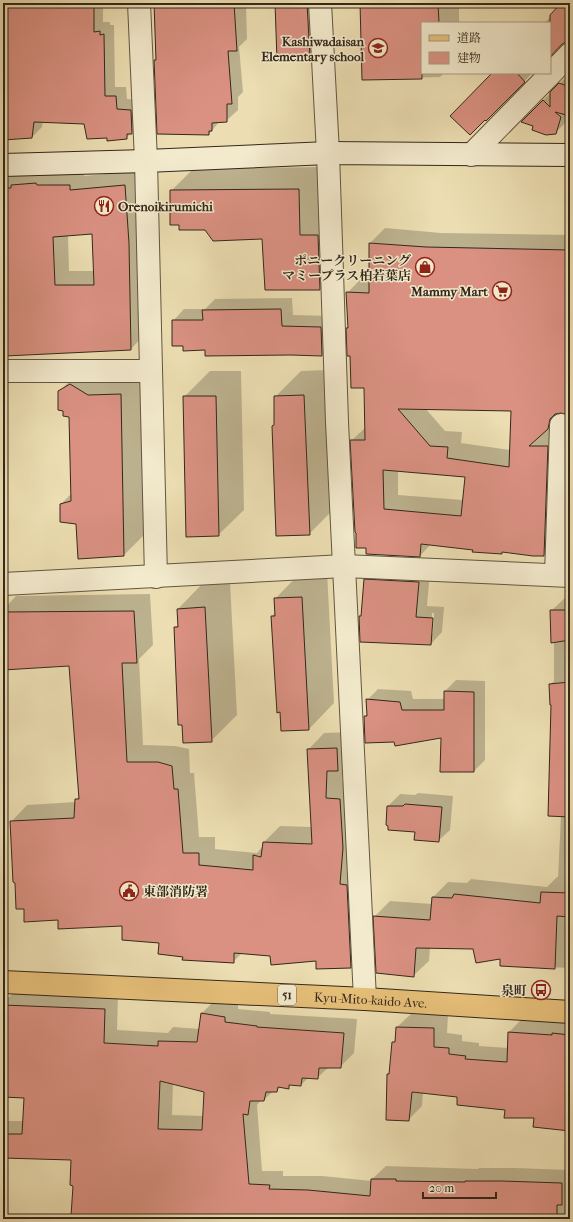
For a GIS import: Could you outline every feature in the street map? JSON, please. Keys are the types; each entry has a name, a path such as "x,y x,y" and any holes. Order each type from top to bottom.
{"main road":[{"name":"Kyu-Mito-kaido Ave.","path":"3,982 365,999 570,1012"}],"street":[{"path":"139,3 146,161 156,577"},
{"path":"320,3 328,153 344,566 365,999"},
{"path":"551,73 570,54"},
{"path":"471,155 550,74"},
{"path":"3,165 146,161 328,153 570,155"},
{"path":"3,371 151,371"},
{"path":"3,584 344,566 563,575 561,425"}],"building":[{"path":"3,3 94,3 94,32 100,31 100,35 104,34 105,96 116,96 117,109 131,110 132,134 127,134 127,139 107,141 107,138 87,139 84,124 34,122 32,138 3,140"},
{"path":"154,3 234,3 237,51 228,51 232,104 227,104 227,122 212,123 212,131 209,131 209,135 157,134 154,60 156,60"},
{"path":"275,3 307,3 310,58 277,60"},
{"path":"360,3 438,3 439,22 421,22 422,79 362,80"},
{"path":"561,3 570,3 570,39 561,45 551,56 551,22 550,15"},
{"path":"491,74 518,74 525,82 470,135 450,116"},
{"path":"559,83 570,87 570,116 555,112 561,117 556,134 546,135 532,130 533,126 521,122 543,100 550,107 550,92"},
{"path":"36,183 37,185 70,185 70,190 125,185 129,243 131,350 5,356 3,319 3,188 11,188 11,185","holes":["92,234 94,285 55,285 53,237"]},
{"path":"299,189 300,235 318,235 320,290 265,290 262,239 213,241 205,230 179,230 179,225 170,225 170,190"},
{"path":"369,243 426,247 570,250 570,409 565,414 555,414 550,419 548,429 529,446 548,446 544,556 502,552 502,554 472,552 473,550 421,544 420,557 366,554 366,548 356,548 350,440 365,440 364,388 351,388 350,356 347,356 346,328 348,328 346,292 369,293","holes":["398,409 511,411 509,467 447,458 448,447 430,446","383,470 465,477 461,516 384,509"]},
{"path":"281,309 282,326 321,327 322,356 205,356 205,350 183,351 183,346 172,346 172,320 203,320 202,310"},
{"path":"70,384 88,395 121,394 124,556 78,559 76,524 60,522 60,504 71,501 69,417 63,416 63,411 58,410 58,391"},
{"path":"304,395 310,535 276,536 272,426 274,425 274,396"},
{"path":"183,396 216,396 219,536 186,537"},
{"path":"364,579 419,582 416,617 433,618 431,645 360,642 359,616 361,616"},
{"path":"302,597 309,730 281,731 280,712 277,713 271,616 275,616 274,598"},
{"path":"205,607 212,742 183,743 182,725 178,725 174,627 178,627 177,609"},
{"path":"550,610 570,610 570,640 551,643"},
{"path":"134,611 137,663 122,663 127,762 158,762 172,766 174,789 178,789 183,853 199,853 199,865 253,870 253,855 261,857 263,842 312,844 307,749 337,748 338,771 327,771 326,798 340,799 343,848 340,884 347,885 351,968 316,969 316,961 271,965 270,956 234,953 234,963 182,960 183,957 158,954 159,943 122,940 122,926 58,929 58,920 24,922 24,909 16,909 10,821 74,818 75,799 79,799 69,666 3,670 3,612"},
{"path":"570,682 570,817 548,816 551,705 549,684"},
{"path":"444,691 474,692 474,772 440,772 441,738 395,746 394,742 365,743 364,716 367,716 366,699 400,702 402,710 444,710"},
{"path":"405,804 442,807 439,842 414,840 415,832 388,830 388,826 386,825 387,806 403,806"},
{"path":"541,892 570,893 570,917 557,916 555,969 500,966 500,959 476,963 473,949 416,948 414,977 376,973 373,916 430,920 432,897 452,898 454,894 540,903"},
{"path":"3,1005 105,1009 104,1043 158,1046 158,1041 197,1042 201,1013 225,1017 225,1022 257,1027 344,1033 341,1068 319,1068 318,1079 302,1078 301,1086 289,1085 289,1089 278,1087 277,1092 266,1092 264,1101 250,1101 248,1115 243,1114 249,1184 270,1185 269,1189 308,1190 370,1196 371,1179 396,1179 396,1181 501,1181 562,1183 562,1205 557,1205 557,1219 247,1219 178,1215 178,1219 78,1219 78,1217 71,1216 73,1186 70,1185 71,1160 3,1158 3,1134 22,1134 24,1098 3,1097","holes":["160,1081 204,1092 202,1130 158,1129"]},
{"path":"396,1027 434,1028 434,1047 449,1048 449,1054 466,1056 465,1059 507,1062 508,1032 570,1035 570,1131 533,1127 534,1118 504,1118 505,1110 457,1105 457,1097 412,1092 409,1121 386,1120 387,1074 389,1074 392,1042 395,1042"}],"place":[{"name":"Kashiwadaisan Elementary school","path":"378,48"},
{"name":"Orenoikirumichi","path":"104,206"},
{"name":"ポニークリーニング マミープラス柏若葉店","path":"425,267"},
{"name":"Mammy Mart","path":"502,291"},
{"name":"東部消防署","path":"129,891"},
{"name":"泉町","path":"541,990"}]}
